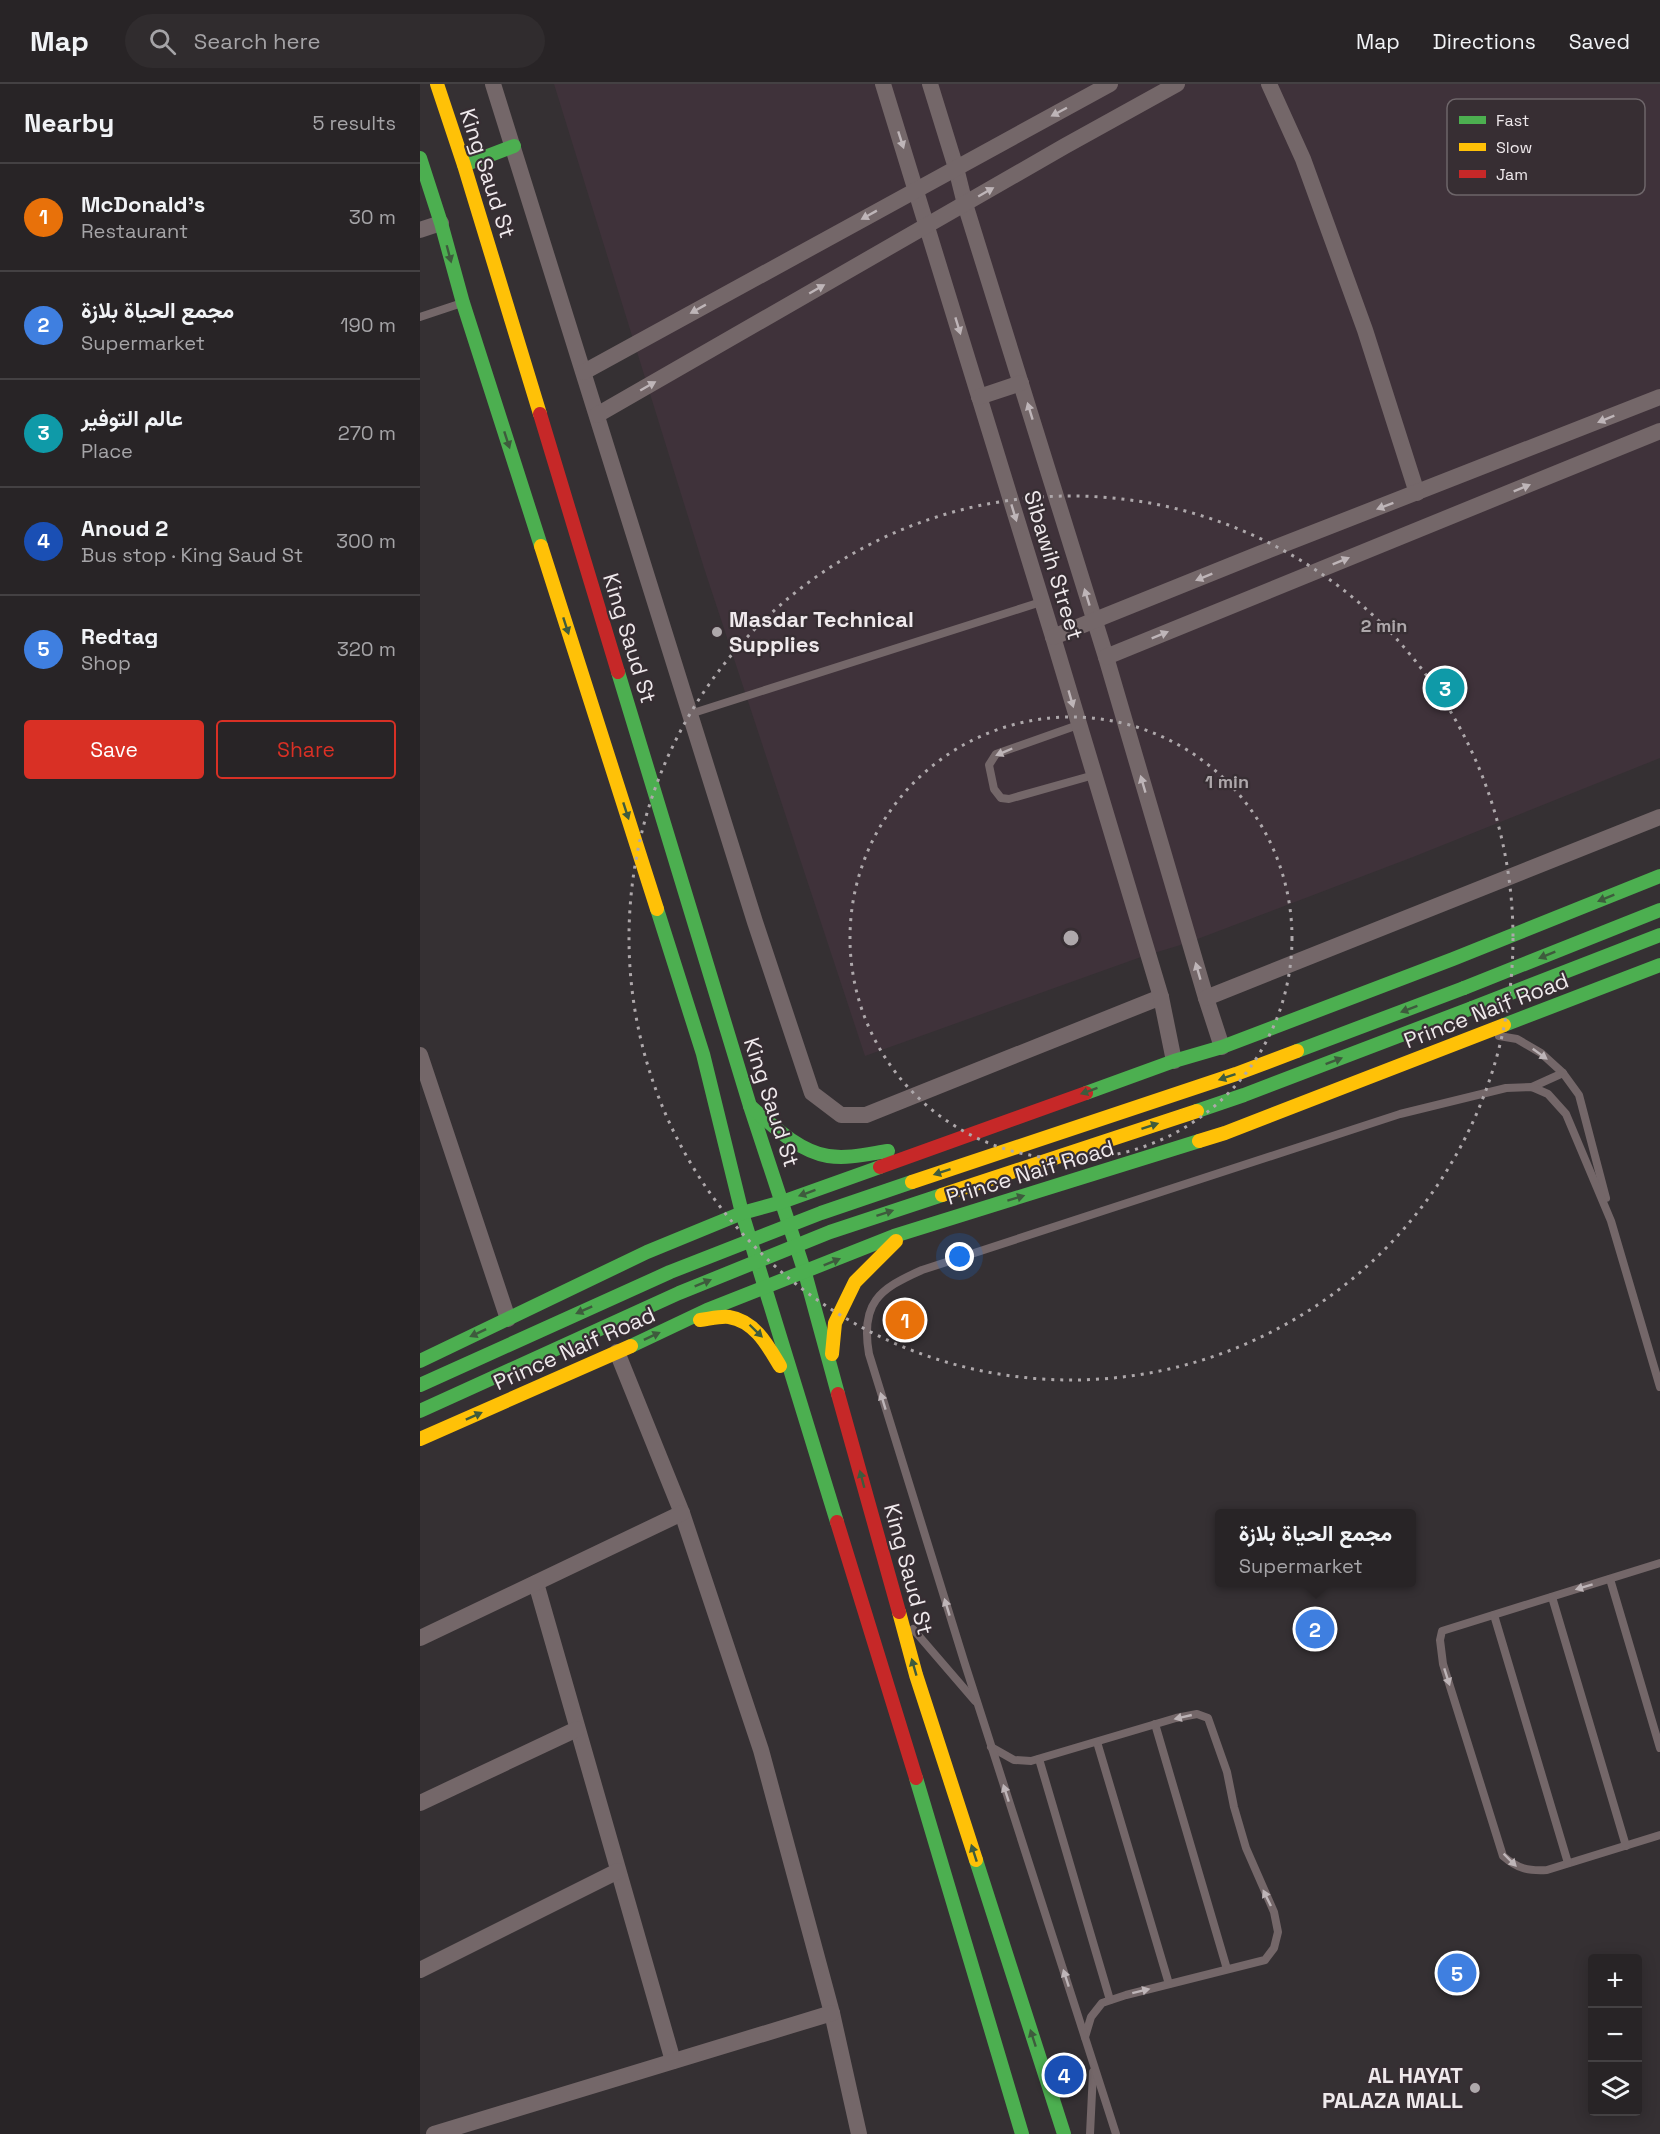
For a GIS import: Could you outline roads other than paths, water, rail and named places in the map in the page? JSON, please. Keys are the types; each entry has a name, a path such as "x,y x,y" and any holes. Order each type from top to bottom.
{"main road":[{"name":"King Saud St","path":"437,84 464,165 750,1106 805,1273 916,1676 1064,2134"},
{"path":"464,165 514,146"},
{"path":"420,158 463,303 704,1054 742,1213 1022,2134"},
{"path":"420,1361 646,1252 742,1213 782,1202 1174,1061 1222,1047 1453,959 1660,876"},
{"path":"420,1385 670,1272 821,1213 1236,1074 1464,988 1660,910"},
{"path":"420,1411 679,1293 830,1232 1244,1095 1660,935"},
{"name":"Prince Naif Road","path":"420,1439 765,1286 805,1273 903,1233 1225,1133 1660,965"},
{"path":"704,1054 723,1189"},
{"path":"750,1106 790,1137 819,1154 845,1157 940,1145"},
{"path":"646,1252 701,1215"},
{"path":"831,1365 835,1323 855,1282 903,1233"},
{"path":"681,1323 729,1317 746,1322 762,1337 800,1398"}],"street":[{"path":"493,84 755,922 812,1093 841,1115 866,1114 1161,997"},
{"name":"Sibawih Street","path":"883,84 1161,997 1174,1061"},
{"name":"Sibawih Street","path":"930,84 1106,657 1222,1047"},
{"path":"584,372 1110,84"},
{"path":"597,415 1177,84"},
{"path":"1269,84 1315,191 1365,330 1417,493"},
{"path":"420,230 441,223"},
{"path":"979,397 1021,383"},
{"path":"1053,638 1259,554 1660,397"},
{"path":"1106,657 1660,431"},
{"path":"1206,998 1660,817"},
{"path":"420,1055 508,1319"},
{"path":"617,1352 682,1513 761,1750 832,2013 859,2134"},
{"path":"420,1638 682,1513"},
{"path":"536,1583 673,2061"},
{"path":"420,1803 578,1729"},
{"path":"420,1970 618,1871"},
{"path":"434,2134 832,2013"}],"lane":[{"path":"420,317 463,303"},
{"path":"690,714 1041,602"},
{"path":"1078,724 996,754 989,765 994,789 1002,798 1009,799 1094,775"},
{"path":"1487,1033 1517,1039 1542,1053 1563,1073 1579,1095 1611,1221 1660,1387"},
{"path":"1116,2134 977,1703 869,1354 865,1333 868,1312 881,1293 894,1282 922,1270 1400,1114 1506,1088 1532,1087 1563,1073"},
{"path":"1532,1087 1548,1094 1566,1114 1611,1221"},
{"path":"1660,1563 1442,1631 1440,1640 1443,1664 1503,1856 1514,1866 1528,1871 1547,1870 1660,1835"},
{"path":"1610,1579 1660,1748"},
{"path":"1552,1597 1626,1846"},
{"path":"900,1614 977,1703"},
{"path":"1494,1615 1568,1863"},
{"path":"991,1747 1014,1760 1031,1761 1155,1724 1197,1714 1208,1718 1227,1772 1246,1848 1274,1912 1278,1932 1274,1948 1265,1960 1102,2003 1091,2017 1085,2037"},
{"path":"1155,1724 1227,1969"},
{"path":"1097,1742 1169,1984"},
{"path":"1039,1759 1110,2000"},
{"path":"1090,2134 1094,2063"}],"place":[{"name":"Masdar Technical Supplies","path":"717,632"},
{"name":"عالم التوفير","path":"1445,688"},
{"name":"McDonald's","path":"905,1320"},
{"name":"مجمع الحياة بلازة","path":"1315,1629"},
{"name":"Redtag","path":"1457,1973"},
{"name":"Anoud 2","path":"1064,2075"},
{"name":"AL HAYAT PALAZA MALL","path":"1475,2088"}]}
